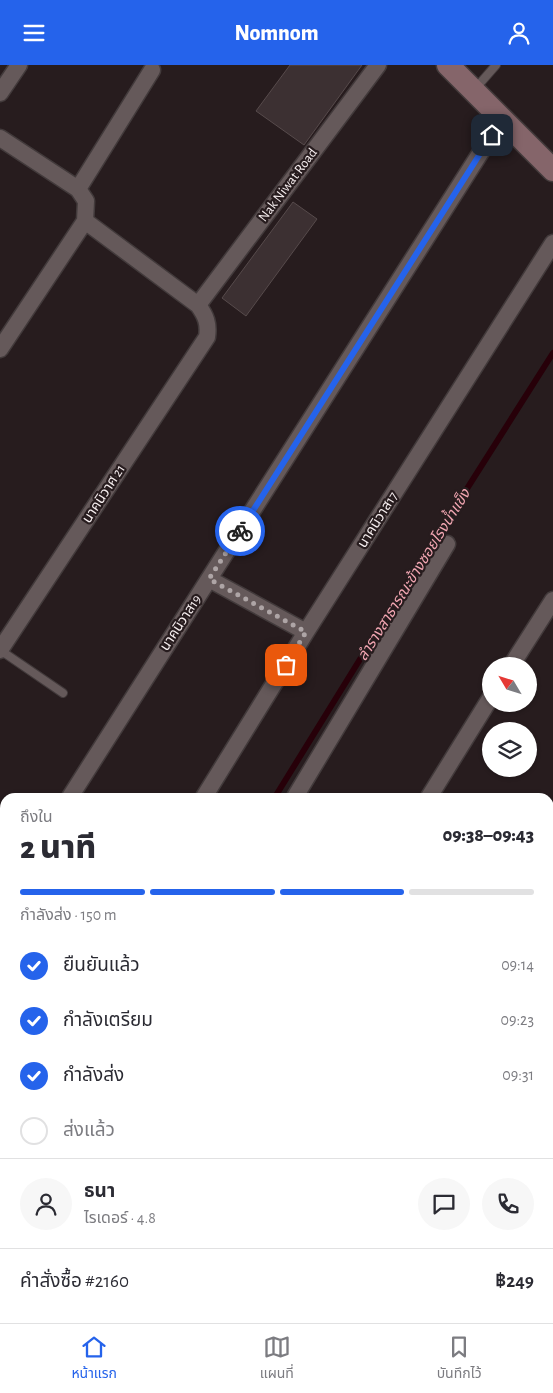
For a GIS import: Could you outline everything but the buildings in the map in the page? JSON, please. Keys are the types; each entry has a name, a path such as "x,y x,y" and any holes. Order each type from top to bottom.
{"main road":[{"path":"448,65 553,170"}],"street":[{"path":"0,93 19,65"},
{"name":"Nak Niwat Road","path":"198,305 378,65"},
{"path":"78,189 152,70"},
{"name":"นาคนิวาส19","path":"73,793 502,119"},
{"path":"0,138 78,189 86,201 85,221 0,349"},
{"path":"85,221 198,305"},
{"name":"นาคนิวาส17","path":"206,793 306,632 553,243"},
{"name":"นาคนิวาศ 21","path":"0,650 207,337 208,326 205,315 198,305"},
{"path":"301,793 446,544"},
{"path":"209,579 306,632"},
{"path":"517,657 553,600"},
{"path":"431,793 482,712"}],"lane":[{"path":"474,91 496,65"},
{"path":"0,650 63,693"}],"waterway":[{"name":"ลำรางสาธารณะข้างซอยโรงน้ำแข็ง","path":"277,793 404,588 553,353"}],"way so far":[{"path":"240,531 209,579 306,632 286,665"}],"route":[{"path":"240,531 492,135"}]}
